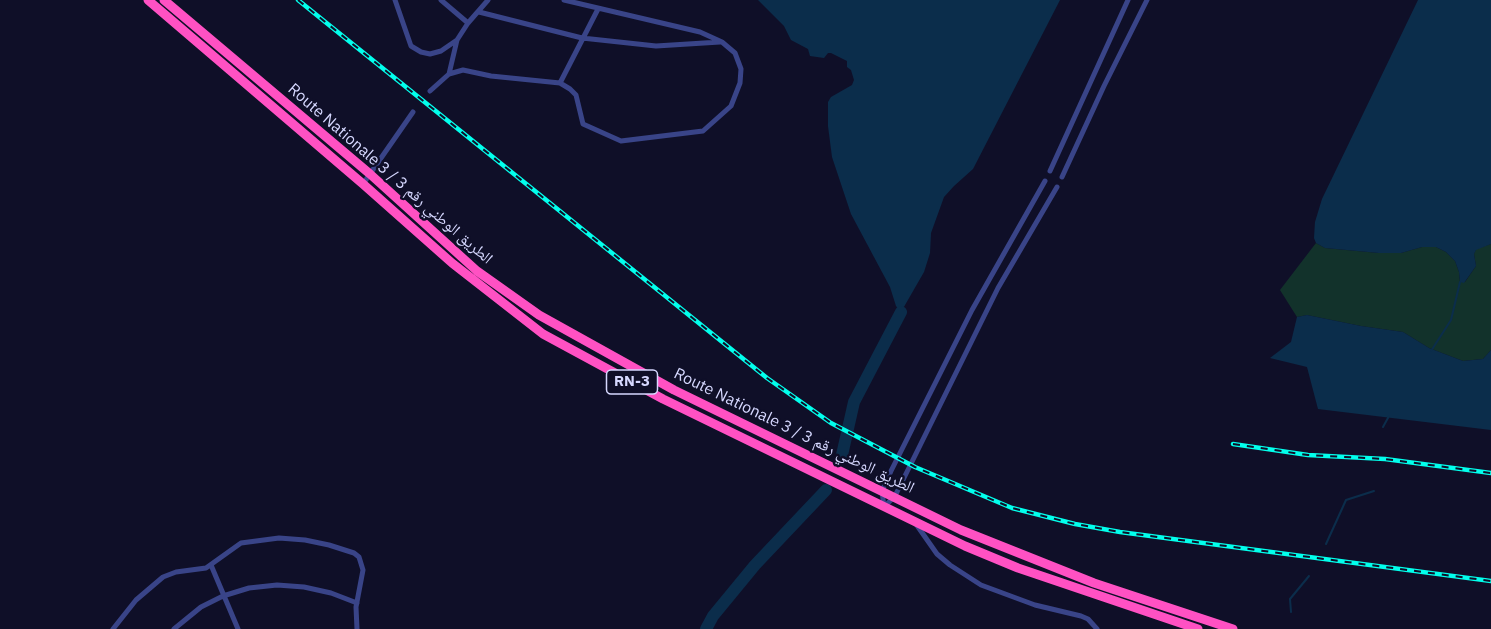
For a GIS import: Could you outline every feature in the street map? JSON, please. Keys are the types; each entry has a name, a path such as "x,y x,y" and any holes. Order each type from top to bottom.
{"highway":[{"name":"Route Nationale 3 / الطريق الوطني رقم 3","path":"148,0 363,184 459,270 543,334 663,399 965,546 1017,567 1198,629"},
{"name":"Route Nationale 3 / الطريق الوطني رقم 3","path":"164,0 370,174 477,271 539,315 674,390 961,530 1023,556 1233,629"},
{"path":"1172,621 1176,610"}],"street":[{"path":"395,0 411,46 430,54 441,51 457,40"},
{"path":"441,0 468,23"},
{"path":"449,74 457,40 488,0"},
{"path":"430,92 449,74 463,70 491,76 560,83 570,88 576,95 583,124 621,141 703,131 731,106 740,83 741,69 739,60 730,47 700,32 564,0"},
{"path":"1050,171 1128,0"},
{"path":"1062,177 1147,0"},
{"path":"560,83 598,9"},
{"path":"479,12 582,38 656,46 722,42"},
{"path":"363,184 413,112"},
{"path":"884,507 882,490 951,352 1045,181"},
{"path":"884,507 895,496 998,288 1057,187"},
{"path":"988,282 998,288"},
{"path":"951,352 963,358"},
{"path":"923,407 936,412"},
{"path":"915,522 938,554 957,570 981,585 1035,605 1081,616 1088,619 1097,629"},
{"path":"113,629 136,600 158,579 176,572 211,565 236,545 253,540 292,539 330,545 354,553 361,560 363,570 357,603 357,629"},
{"path":"211,565 238,629"},
{"path":"174,629 201,607 223,596 249,588 295,586 331,593 357,603"}],"green space":[{"path":"1316,243 1325,248 1379,253 1401,253 1422,247 1436,247 1446,252 1455,261 1460,282 1465,282 1476,266 1474,254 1476,249 1491,244 1491,350 1483,359 1463,361 1429,348 1403,332 1307,315 1297,317 1280,290"}],"water":[{"path":"758,0 1060,0 973,169 944,197 931,233 930,253 924,272 901,312 851,214 832,157 828,102 831,97 852,85 854,80 851,70 847,67 847,61 831,53 824,58 810,56 808,49 791,40 784,26"},
{"path":"1418,0 1491,0 1491,244 1476,250 1474,254 1476,266 1464,283 1460,282 1455,261 1446,252 1436,247 1422,247 1401,253 1379,253 1325,248 1316,243 1314,238 1315,222 1322,199"},
{"path":"1307,315 1403,332 1429,348 1463,361 1483,359 1491,350 1491,430 1318,409 1307,367 1270,358 1291,342 1297,317"}],"waterway":[{"path":"1431,351 1451,320 1460,282"},
{"path":"842,455 854,402 901,312"},
{"path":"1383,427 1389,416"},
{"path":"706,629 713,616 755,565 826,490"},
{"path":"1326,544 1346,500 1374,491"},
{"path":"1291,612 1290,599 1309,576"}],"railway":[{"path":"298,0 767,378 831,423 915,467 1012,508 1075,524 1120,532 1491,581"},
{"path":"1233,444 1308,455 1385,459 1491,473"}]}
